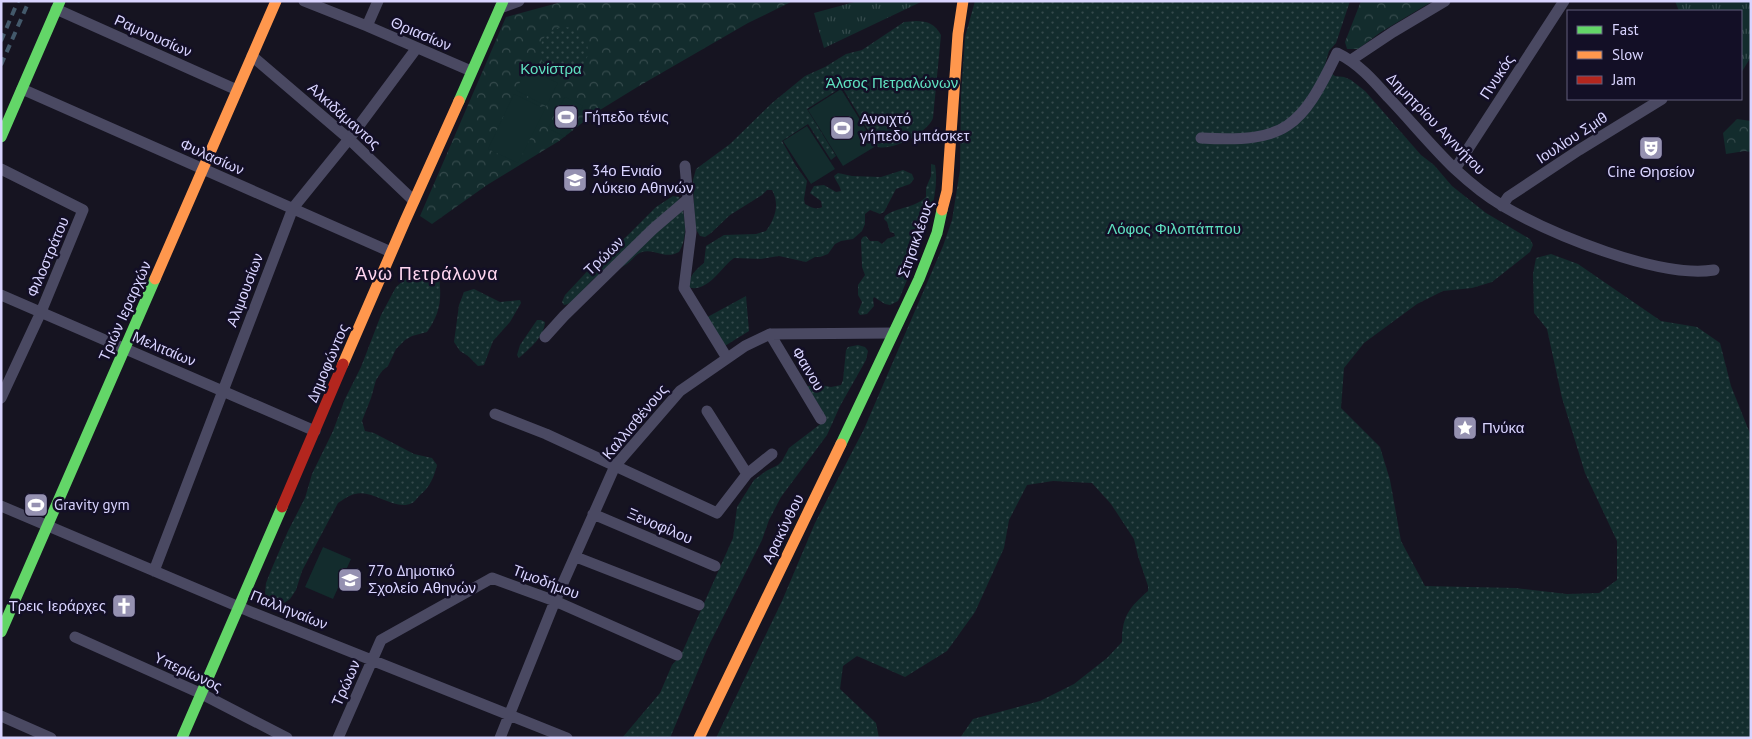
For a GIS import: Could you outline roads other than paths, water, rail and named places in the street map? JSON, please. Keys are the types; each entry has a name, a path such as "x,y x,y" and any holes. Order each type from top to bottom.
{"street":[{"name":"Τριών Ιεραρχών","path":"1,632 276,1"},
{"name":"Θριασίων","path":"304,1 471,71"},
{"path":"367,26 378,1"},
{"path":"501,5 519,1"},
{"name":"Στησικλέους","path":"893,333 930,254 945,202 958,34 963,1"},
{"path":"1351,60 1445,1"},
{"name":"Πνυκός","path":"1455,169 1564,1"},
{"path":"1,137 58,5"},
{"name":"Ραμνουσίων","path":"58,5 238,90"},
{"name":"Δημοφώντος","path":"182,738 241,607 271,530 391,252 501,5"},
{"name":"Αλιμουσίων","path":"154,570 293,208 349,139 416,49"},
{"name":"Δημητρίου Αιγινήτου","path":"1201,138 1242,139 1260,137 1280,131 1295,120 1311,100 1324,81 1337,53 1351,60 1376,84 1455,169 1502,206 1532,222 1605,251 1649,264 1684,271 1696,273 1714,270"},
{"name":"Αλκιδάμαντος","path":"252,56 349,139 414,201"},
{"name":"Φυλασίων","path":"22,88 391,252"},
{"name":"Ιουλίου Σμιθ","path":"1502,206 1508,197 1579,150 1660,100"},
{"path":"685,166 691,232 684,288 727,358"},
{"name":"Φιλοστράτου","path":"1,169 83,210 41,312 1,398"},
{"name":"Τρώων","path":"545,337 653,228 688,199"},
{"name":"Μελιταίων","path":"1,295 315,430"},
{"name":"Καλλισθένους","path":"500,738 555,601 615,466 680,391 745,346 770,334 893,333"},
{"name":"Αρακύνθου","path":"699,738 893,333"},
{"name":"Φαινου","path":"770,334 821,419"},
{"path":"707,411 748,474"},
{"path":"494,414 546,434 717,513 748,474 772,454"},
{"name":"Παλληναίων","path":"1,506 241,607 567,738"},
{"name":"Ξενοφίλου","path":"593,514 716,566"},
{"path":"576,557 699,606"},
{"name":"Τιμοδήμου","path":"381,640 492,578 555,601 677,654"},
{"name":"Υπερίωνος","path":"75,637 202,694 287,738"},
{"name":"Τρώων","path":"338,738 381,640"},
{"path":"1,716 51,738"}],"railway":[{"path":"1,41 18,1"},
{"path":"1,65 29,1"}],"place":[{"name":"Γήπεδο τένις","path":"566,117"},
{"name":"Ανοιχτό γήπεδο μπάσκετ","path":"842,128"},
{"name":"Cine Θησείον","path":"1651,148"},
{"name":"34ο Ενιαίο Λύκειο Αθηνών","path":"575,180"},
{"name":"Πνύκα","path":"1465,428"},
{"name":"Gravity gym","path":"36,505"},
{"name":"77ο Δημοτικό Σχολείο Αθηνών","path":"350,580"},
{"name":"Τρεις Ιεράρχες","path":"124,606"}],"district":[{"name":"Άνω Πετράλωνα","path":"427,274"}],"park label":[{"name":"Κονίστρα","path":"551,69"},
{"name":"Άλσος Πετραλώνων","path":"892,83"},
{"name":"Λόφος Φιλοπάππου","path":"1174,229"}]}
